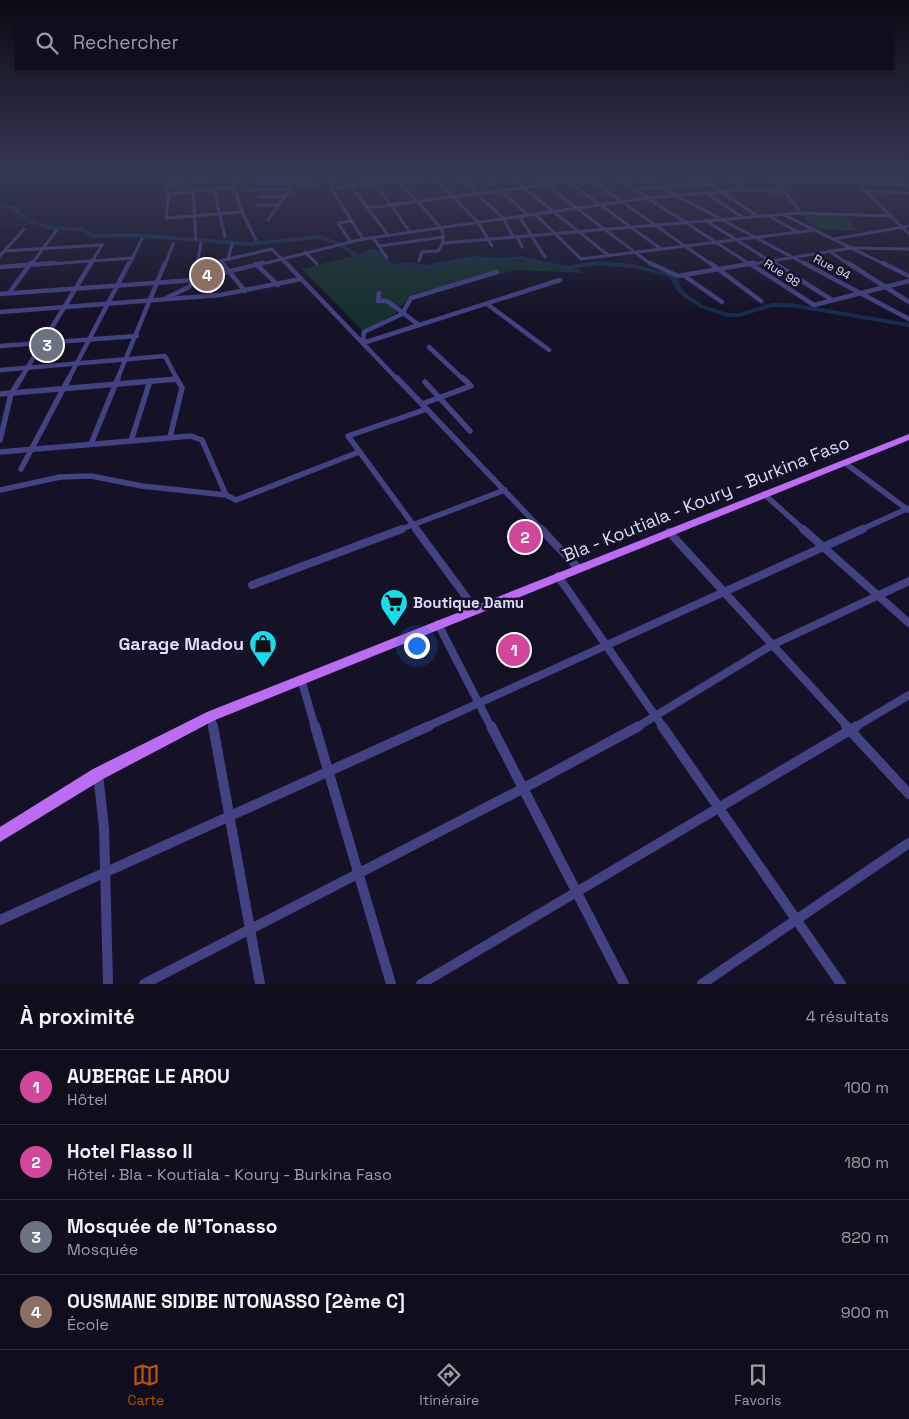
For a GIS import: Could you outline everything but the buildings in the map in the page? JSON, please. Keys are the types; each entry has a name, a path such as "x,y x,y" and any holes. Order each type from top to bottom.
{"main road":[{"name":"Bla - Koutiala - Koury - Burkina Faso","path":"0,835 98,774 211,716 475,609 908,438"}],"street":[{"path":"195,222 196,239"},
{"path":"222,222 225,237"},
{"path":"247,222 256,240"},
{"path":"346,222 338,223 349,241"},
{"path":"353,222 363,239"},
{"path":"378,222 388,235"},
{"path":"403,222 410,232"},
{"path":"419,261 422,252 438,251 444,240 441,228 436,222"},
{"path":"0,294 193,280 333,244 478,222 492,246"},
{"path":"506,222 522,247"},
{"path":"523,222 545,257"},
{"path":"543,222 581,258 815,230"},
{"path":"566,222 608,255"},
{"path":"595,222 654,266 681,275 722,302"},
{"path":"624,222 661,249"},
{"path":"654,222 761,301"},
{"path":"379,246 444,240 489,239 685,222"},
{"name":"Rue 98","path":"685,222 814,305 832,300"},
{"path":"709,222 832,300 909,281"},
{"name":"Rue 94","path":"727,222 909,319"},
{"path":"780,222 798,232"},
{"path":"799,222 909,276"},
{"path":"896,222 909,234"},
{"path":"833,239 909,226"},
{"path":"0,256 24,229"},
{"path":"9,293 56,231"},
{"path":"374,237 387,258"},
{"path":"21,469 142,240"},
{"path":"162,301 192,284 201,243"},
{"path":"91,444 137,336 172,244"},
{"path":"228,259 232,244"},
{"path":"0,440 10,394 102,245 4,251"},
{"path":"681,275 851,248 909,249"},
{"path":"245,291 220,261 272,249 578,568"},
{"path":"829,251 909,302"},
{"path":"305,252 317,264"},
{"path":"0,267 132,258"},
{"path":"256,264 278,285"},
{"path":"363,343 364,332 402,314 411,298 497,272"},
{"path":"193,280 214,296"},
{"path":"0,312 214,296 301,280"},
{"path":"363,343 560,280"},
{"path":"379,293 378,301 387,301 419,325"},
{"path":"487,304 549,350"},
{"path":"0,346 137,336"},
{"path":"430,347 471,386 438,398 424,407 348,436 475,609"},
{"path":"0,370 166,356 182,388 170,437"},
{"path":"0,394 177,379"},
{"path":"131,441 150,382"},
{"path":"425,382 470,431"},
{"path":"0,452 191,436 202,440 226,495"},
{"path":"0,490 60,477 91,476 142,486 226,495 236,500 359,452"},
{"path":"0,920 908,509 845,463"},
{"path":"252,586 505,490"},
{"path":"764,494 909,623"},
{"path":"669,532 909,794"},
{"path":"558,576 841,984"},
{"path":"144,984 524,788 655,717 772,645 909,581"},
{"path":"438,624 480,702 624,984"},
{"path":"301,679 391,984"},
{"path":"421,984 909,695"},
{"path":"211,716 260,984"},
{"path":"98,774 104,828 108,984"},
{"path":"702,984 909,843"}],"green space":[{"path":"809,222 850,222 858,231 816,229"},
{"path":"371,252 376,252 396,265 426,268 476,258 530,262 565,269 579,269 583,273 516,270 412,294 395,314 363,331 302,269 349,257 364,257"}],"waterway":[{"path":"32,222 52,228 81,229 92,236 132,235 250,244 320,237 340,244 357,257 364,256 369,251 378,251 390,264 395,266 410,264 426,267 473,258 497,260 521,258 566,268 595,263 633,266 669,275 675,280 678,289 687,297 701,306 727,315 739,315 772,305 791,305 909,325"},
{"path":"0,227 34,223"},
{"path":"761,302 767,306"}],"place":[{"name":"OUSMANE SIDIBE NTONASSO [2ème C]","path":"207,275"},
{"name":"Mosquée de N'Tonasso","path":"47,345"},
{"name":"Hotel Flasso II","path":"525,537"},
{"name":"Boutique Damu","path":"394,627"},
{"name":"AUBERGE LE AROU","path":"514,650"},
{"name":"Garage Madou","path":"263,668"}]}
